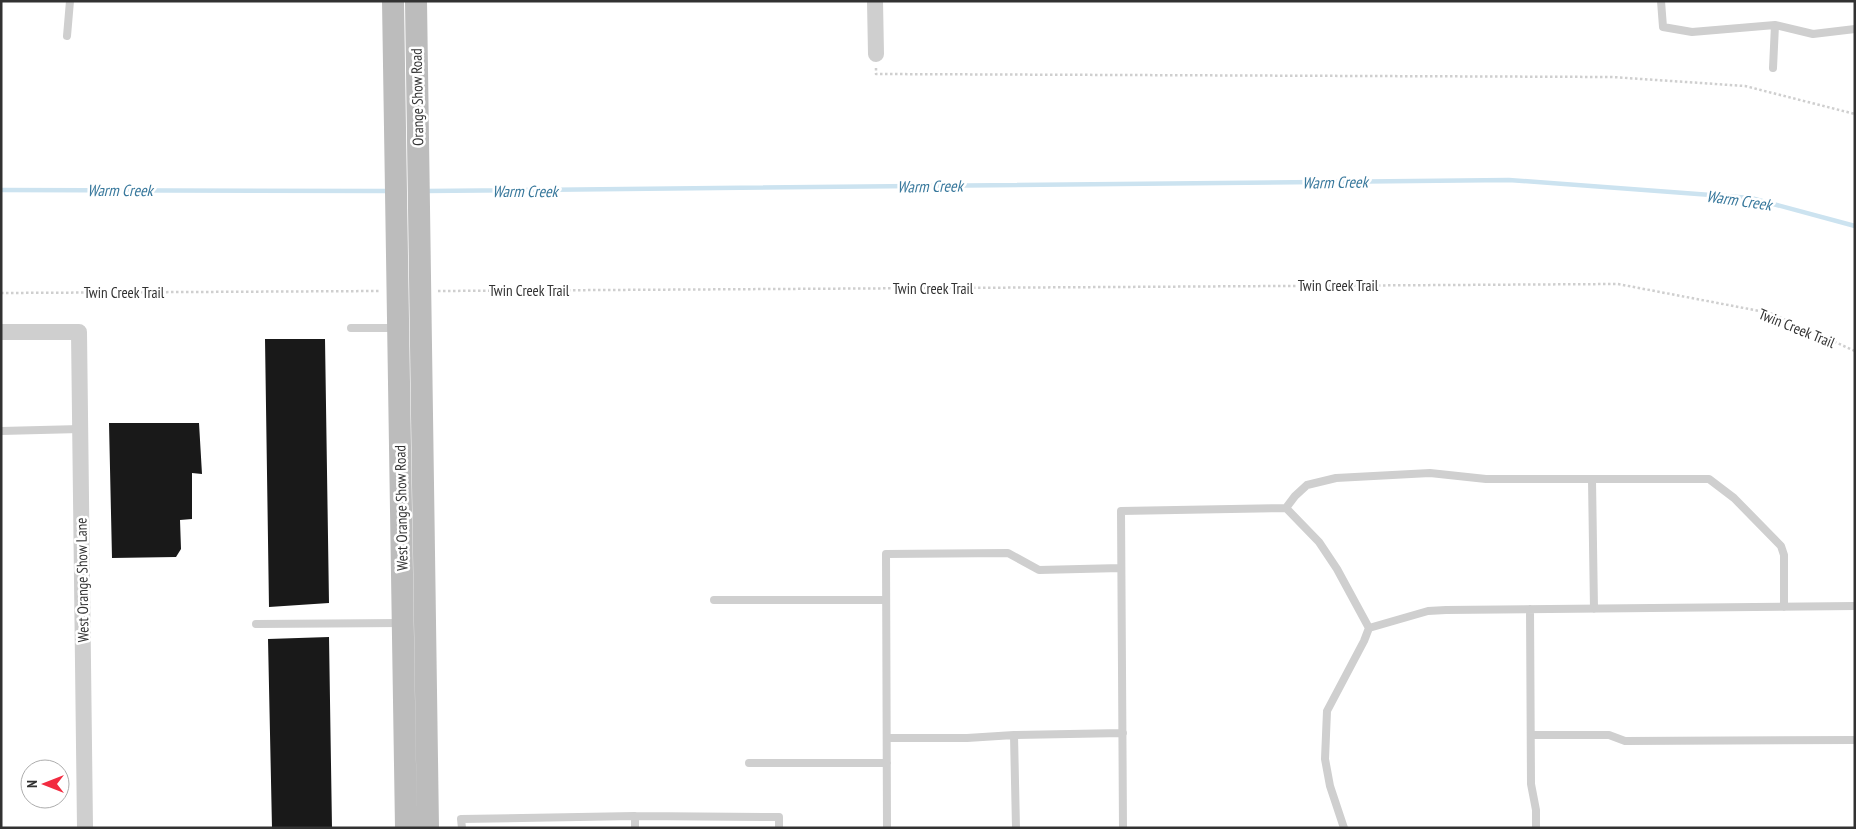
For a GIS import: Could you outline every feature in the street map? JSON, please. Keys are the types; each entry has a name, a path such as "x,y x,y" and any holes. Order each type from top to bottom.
{"main road":[{"name":"Orange Show Road","path":"393,1 395,189"},
{"name":"Orange Show Road","path":"416,1 418,193"},
{"name":"West Orange Show Road","path":"395,189 399,323 414,623 428,828"},
{"name":"West Orange Show Road","path":"406,828 414,623 422,322 418,193"}],"street":[{"path":"874,1 876,54"},
{"name":"West Orange Show Lane","path":"1,332 79,332 85,828"}],"lane":[{"path":"67,36 70,1"},
{"path":"1661,1 1663,27 1692,32 1776,25 1813,34 1855,30"},
{"path":"1773,68 1776,25"},
{"path":"351,328 399,323"},
{"path":"1,431 80,429"},
{"path":"1286,508 1307,485 1336,478 1430,473 1486,479 1709,479 1734,498 1781,546 1784,555 1784,607"},
{"path":"1592,480 1594,608"},
{"path":"1123,828 1121,511 1286,508 1318,542 1337,569 1369,628 1327,711 1324,759 1330,786 1344,828"},
{"path":"887,828 886,554 1008,553 1039,570 1121,568"},
{"path":"714,600 886,600"},
{"path":"1369,628 1428,611 1855,606"},
{"path":"1530,609 1531,784 1536,810 1536,828"},
{"path":"256,624 414,623"},
{"path":"887,738 967,738 1122,733"},
{"path":"1014,735 1016,828"},
{"path":"1531,735 1609,735 1624,741 1855,740"},
{"path":"749,763 887,763"},
{"path":"462,828 462,819 635,816 779,817 779,828"},
{"path":"635,816 635,828"}],"path":[{"path":"876,54 876,74 1612,77 1745,86 1855,114"},
{"name":"Twin Creek Trail","path":"430,291 1618,284 1770,313 1855,352"},
{"name":"Twin Creek Trail","path":"1,293 380,291"}],"building":[{"path":"265,339 325,339 329,603 269,607"},
{"path":"109,423 199,423 202,474 192,473 192,519 180,520 181,549 176,557 112,558"},
{"path":"329,637 332,828 272,828 268,639"}],"waterway":[{"name":"Warm Creek","path":"425,191 1509,180 1751,198 1855,226"},
{"name":"Warm Creek","path":"1,190 390,191"}]}
